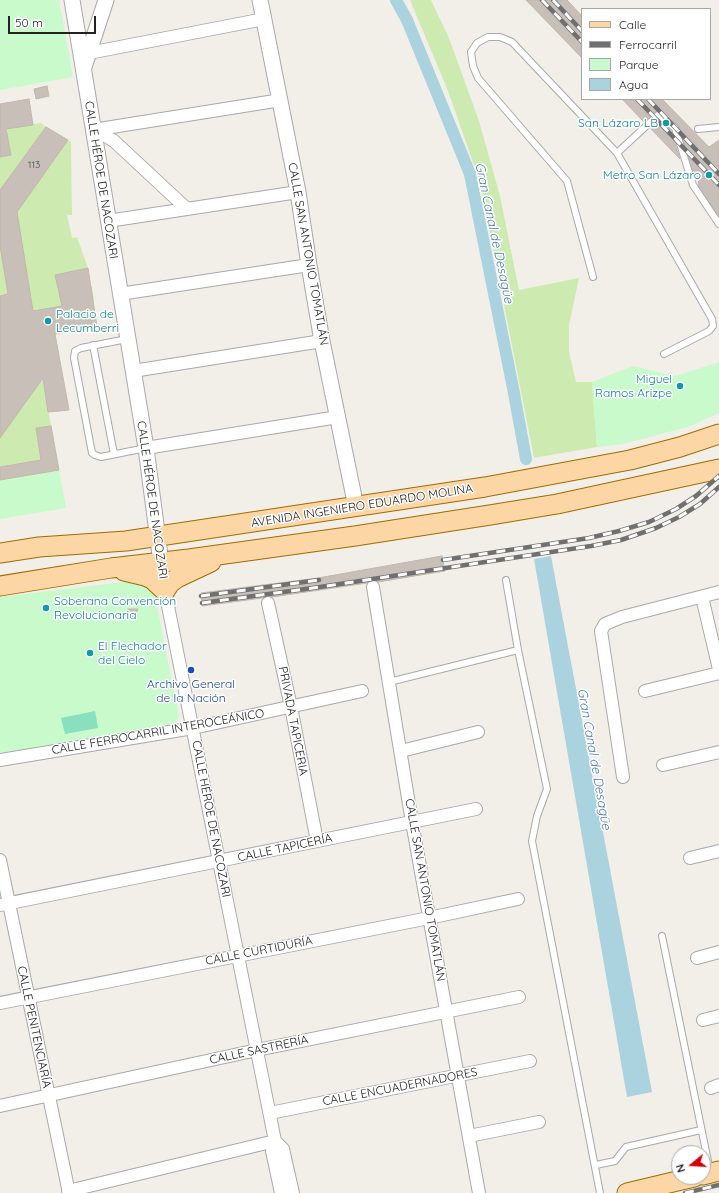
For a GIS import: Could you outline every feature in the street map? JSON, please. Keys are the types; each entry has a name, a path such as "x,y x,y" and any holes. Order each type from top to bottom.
{"main road":[{"name":"AVENIDA INGENIERO EDUARDO MOLINA","path":"0,553 38,547 126,541 157,537 485,487 630,460 680,447 719,434"},
{"path":"0,586 111,568 229,554 490,515 557,504 719,469"},
{"path":"111,568 145,576 152,579 165,591 170,583 177,578 229,554"},
{"path":"627,1193 671,1183"}],"street":[{"name":"CALLE HÉROE DE NACOZARI","path":"72,0 146,448 165,591 270,1113 275,1141 272,1151 281,1193"},
{"name":"CALLE HÉROE DE NACOZARI","path":"83,69 106,0"},
{"name":"CALLE SAN ANTONIO TOMATLÁN","path":"260,0 298,192 322,341 356,507"},
{"path":"88,53 264,19"},
{"path":"93,130 281,100"},
{"path":"93,130 114,141 187,209"},
{"path":"108,221 298,192"},
{"path":"120,294 309,265"},
{"path":"133,371 322,341"},
{"path":"146,448 338,418"},
{"name":"CALLE SAN ANTONIO TOMATLÁN","path":"373,587 390,682 412,822 479,1193"},
{"path":"623,777 601,631 605,624 622,617 719,592"},
{"path":"702,597 719,669"},
{"name":"PRIVADA TAPICERIA","path":"268,603 291,707 317,841"},
{"path":"646,690 719,673"},
{"name":"CALLE FERROCARRIL INTEROCEÁNICO","path":"0,760 193,728 362,691"},
{"path":"401,752 478,732"},
{"path":"663,765 719,752"},
{"name":"CALLE TAPICERÍA","path":"4,904 219,862 476,809"},
{"path":"690,858 719,851"},
{"name":"CALLE PENITENCIARÍA","path":"0,860 4,904 28,997 69,1192"},
{"name":"CALLE CURTIDURÍA","path":"0,1003 518,899"},
{"path":"698,958 719,952"},
{"name":"CALLE SASTRERÍA","path":"0,1106 257,1050 519,997"},
{"path":"703,1020 719,1016"},
{"name":"CALLE ENCUADERNADORES","path":"270,1113 530,1061"},
{"path":"469,1136 539,1122"},
{"name":"CALLE HÉROE DE NACOZARI","path":"275,1141 283,1149 293,1193"},
{"path":"69,1192 275,1141"}],"lane":[{"path":"593,277 567,181 478,78 473,66 471,52 478,43 488,37 500,38 512,42 617,153 713,322 712,329 709,331 664,354"},
{"path":"617,153 658,115 675,128 693,185 719,224"},
{"path":"698,129 719,127"},
{"path":"127,339 78,349 75,351 74,358 91,450 94,455 98,457 146,448"},
{"path":"94,345 114,454"},
{"path":"506,580 518,650 547,789 537,816 532,841 596,1165 600,1193"},
{"path":"390,682 518,650"},
{"path":"662,936 703,1145"},
{"path":"596,1165 615,1160 626,1147 701,1130"}],"green space":[{"path":"0,0 59,0 73,77 0,90"},
{"path":"410,0 431,0 449,38 479,121 500,196 519,290 579,278 569,325 569,352 576,382 592,382 597,447 534,458 480,182 448,91"},
{"path":"41,123 46,127 0,190 0,157 11,155 6,129"},
{"path":"68,140 71,142 72,215 67,215 72,238 77,237 88,268 55,275 59,293 92,286 94,302 0,316 0,235"},
{"path":"719,362 719,413 688,427 623,444 597,447 592,382 633,366 676,376"},
{"path":"43,378 51,426 36,428 41,460 0,467 0,430 19,411"},
{"path":"59,470 66,508 0,519 0,480"},
{"path":"132,581 154,590 179,716 175,724 0,753 0,597"},
{"path":"95,711 98,728 65,734 61,718"}],"water":[{"path":"551,556 652,1092 627,1097 534,559"}],"building":[{"path":"526,0 567,0 581,15 581,57"},
{"path":"47,86 49,96 36,99 34,89"},
{"path":"29,99 33,125 6,129 11,155 0,157 0,104"},
{"path":"623,100 663,100 709,147 719,140 719,216 699,187 698,178 694,174 678,125 658,111 644,122"},
{"path":"658,121 671,131 680,159 650,128"},
{"path":"46,127 68,140 17,212 33,311 62,306 55,275 88,268 97,327 55,334 69,410 48,412 43,378 0,438 0,296 8,294 0,246 0,190"},
{"path":"51,426 59,470 0,480 0,467 41,460 36,428"},
{"path":"442,556 445,571 378,582 372,580 367,583 202,606 201,593 318,578"},
{"path":"128,609 138,609 133,618 128,618 126,614"}],"waterway":[{"name":"Gran Canal de Desagüe","path":"396,0 407,20 470,174 526,459"}],"railway":[{"path":"542,0 581,41"},
{"path":"553,0 581,30"},
{"path":"638,100 719,185"},
{"path":"649,100 719,174"},
{"path":"443,560 589,538 649,522 676,509 696,496 719,476"},
{"path":"202,603 320,587 591,546 621,540 656,528 679,517 700,504 719,487"},
{"path":"201,596 319,580"},
{"path":"685,1193 719,1185"}],"place":[{"name":"San Lázaro LB","path":"666,123"},
{"name":"Metro San Lázaro","path":"709,175"},
{"name":"Palacio de Lecumberri","path":"48,321"},
{"name":"Miguel Ramos Arizpe","path":"680,386"},
{"name":"Soberana Convención Revolucionaria","path":"46,608"},
{"name":"El Flechador del Cielo","path":"90,653"},
{"name":"Archivo General de la Nación","path":"191,670"}]}
